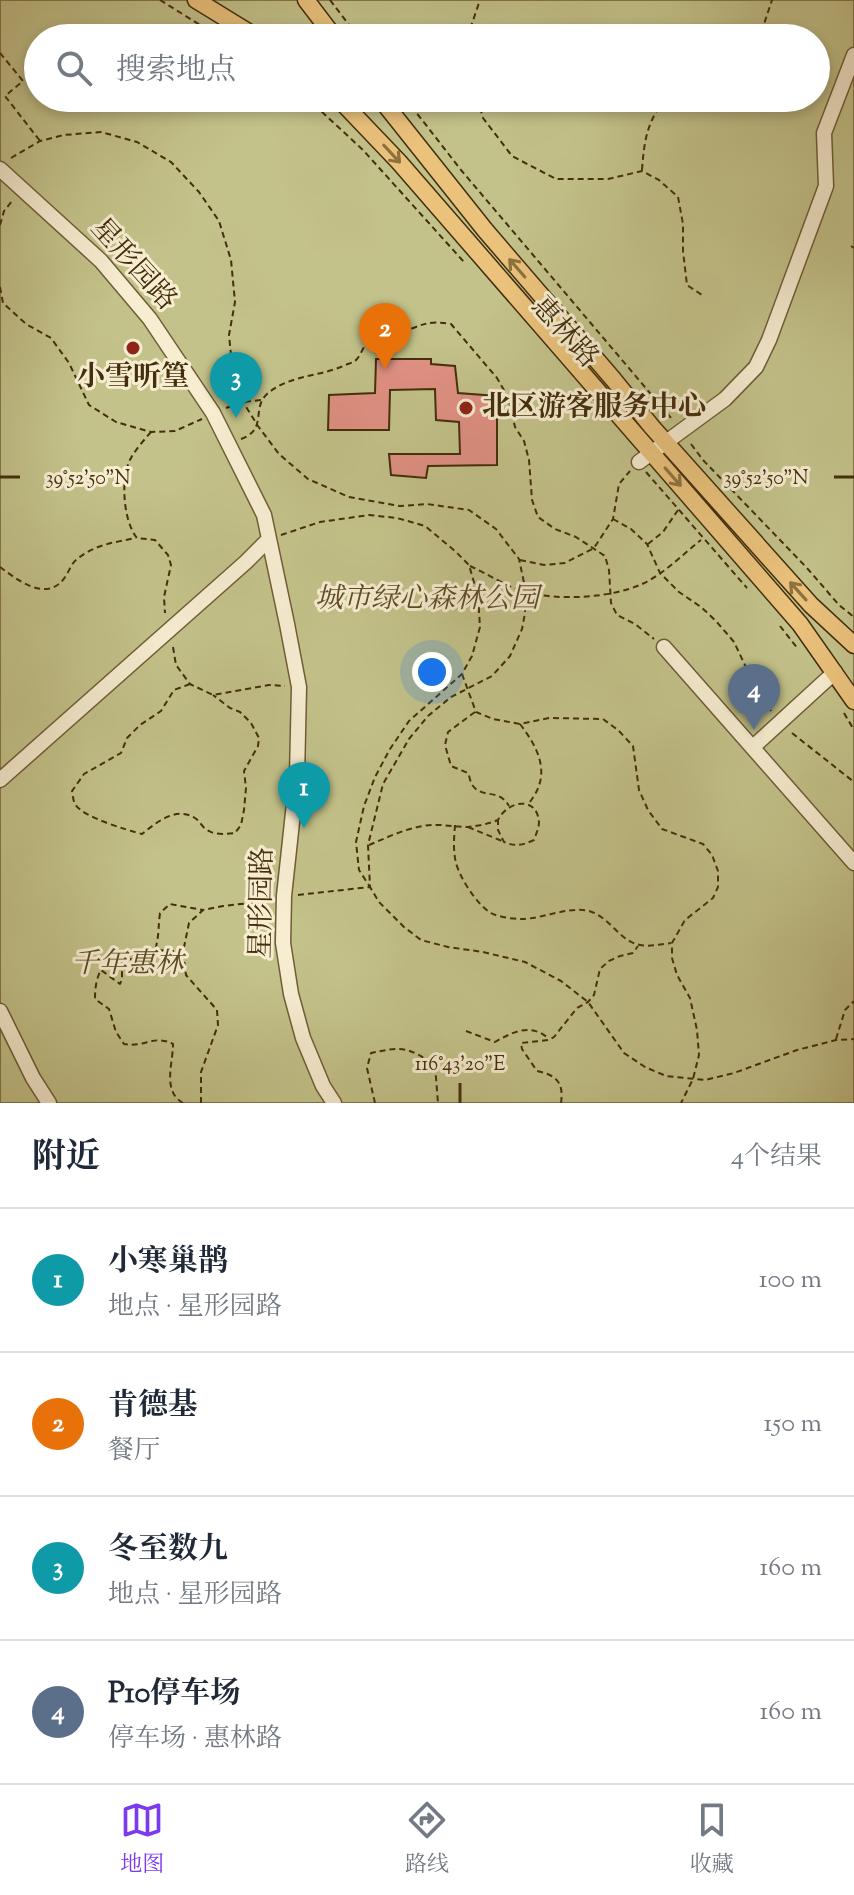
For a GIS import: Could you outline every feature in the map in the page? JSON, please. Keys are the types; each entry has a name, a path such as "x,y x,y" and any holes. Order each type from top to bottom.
{"main road":[{"path":"196,0 235,24"},
{"path":"306,0 324,24"},
{"name":"惠林路","path":"351,112 583,372 645,457 800,624 835,672 847,704"},
{"name":"惠林路","path":"391,112 485,230 666,443 811,605 854,645"}],"street":[{"path":"645,457 725,399 756,367 826,186 824,133 854,55"},
{"name":"星形园路","path":"5,163 101,261 150,319 213,413 264,515 299,687 297,776 284,896 283,943 291,994 303,1038 323,1086 334,1103"},
{"path":"0,780 269,539"},
{"path":"664,647 854,863"},
{"path":"753,747 835,672"},
{"path":"0,1011 49,1103"}],"path":[{"path":"160,0 199,24"},
{"path":"330,0 348,24"},
{"path":"472,24 480,0"},
{"path":"764,24 772,0"},
{"path":"0,53 23,81 5,96 40,141"},
{"path":"322,112 363,150 468,266"},
{"name":"惠林路","path":"416,112 703,460 839,605 854,617"},
{"path":"481,112 512,156 556,179 608,179 642,171 659,180 678,197 687,285 702,295"},
{"path":"642,171 644,139 657,112"},
{"path":"5,163 40,141 64,135 101,132 137,142 171,162 199,192 219,221 231,260 235,302 229,335 232,365 243,402 279,454 308,479 349,497 400,506 427,504 469,510 496,529 519,559 526,592 522,629 510,656 492,676 451,697 428,716 409,739 383,784 368,845 370,887"},
{"path":"0,225 4,211 13,200"},
{"path":"0,287 3,303 26,324 51,338 69,363 89,405 116,422 151,432 175,431 243,402 261,400 276,386 295,378 330,372 356,360 368,339 398,334 434,321 451,324 497,378 508,397 515,427 524,441 529,460 532,500 538,517 605,556 611,603 617,615 635,624 664,647"},
{"path":"228,444 249,436 258,426 261,400"},
{"path":"137,538 130,529 124,496 126,475 130,459 151,432"},
{"path":"519,559 544,565 565,563 594,548 613,519 619,484 645,457 678,509 755,597"},
{"path":"647,544 663,532 678,509"},
{"path":"269,539 320,522 369,515 397,518 425,526 469,565 526,592 563,597 611,593 642,584 703,538"},
{"path":"613,519 631,529 647,544 660,573 709,614 734,642 767,706 780,722 854,782"},
{"path":"0,567 19,581 41,589 59,585 69,573 73,561 100,545 137,538 155,540 168,555 171,565 164,597 176,665 190,684 240,712 259,738 258,746 244,771 244,810 241,825 235,833 209,832 187,814 173,814 142,834 89,817 76,806 72,791 84,774 121,753 127,738 161,711 174,690 190,684"},
{"path":"469,565 478,596 480,627 472,656 462,674 409,721 375,777 364,806 356,842 359,870 379,902 421,940 525,962 561,981 588,1002 624,1053 666,1076 705,1080 797,1050 836,1040 854,1039"},
{"path":"774,618 799,650"},
{"path":"462,674 476,712 493,719 520,724 549,718 603,719 633,746 639,790 648,810 662,829 703,844 712,855 718,871 718,887 713,898 685,920 672,943 677,975 690,998 699,1055 693,1079 681,1103"},
{"path":"213,695 269,685 299,687"},
{"path":"847,704 854,730"},
{"path":"476,712 448,732 445,745 451,766 468,773 473,786 483,793 496,794 509,806"},
{"path":"520,724 536,747 541,762 536,794 528,804"},
{"path":"368,845 422,826 455,825 513,846 523,845 534,840 539,819 534,808 528,804 509,806 502,813 498,830 504,842"},
{"path":"467,827 498,820"},
{"path":"455,825 455,860 461,878 491,913 518,920 572,910 590,912 608,921 621,936 639,945 672,943"},
{"path":"284,896 370,887"},
{"path":"183,1103 170,1090 173,1044 157,1039 135,1046 124,1044 116,1032 109,1009 95,999 98,975 101,970 120,984 122,961 131,959 144,965 151,959 157,949 160,913 170,904 203,910 259,902"},
{"path":"201,1103 201,1072 218,1025 217,1010 186,975 183,952 189,923 203,910"},
{"path":"561,1103 561,1085 552,1075 537,1071 521,1043 554,1037 577,1008 594,995 600,969 609,961 633,953 639,945"},
{"path":"157,949 183,952"},
{"path":"836,1040 845,1010 854,1001"},
{"path":"466,1031 495,1042 511,1033 528,1029 541,1032 549,1040"},
{"path":"375,1103 367,1068 371,1053 397,1047 416,1053 435,1065 438,1103"}],"green space":[{"name":"城市绿心森林公园","path":"0,0 854,0 854,1103 0,1103"}],"building":[{"name":"北区游客服务中心","path":"376,359 431,359 431,364 455,366 458,393 497,396 497,465 428,466 426,478 391,475 389,454 460,454 459,422 436,420 435,389 390,390 389,430 328,430 329,395 375,393"}],"place":[{"name":"小雪听篁","path":"133,348"},
{"name":"肯德基","path":"385,369"},
{"name":"北区游客服务中心","path":"466,408"},
{"name":"冬至数九","path":"236,418"},
{"name":"P10停车场","path":"754,730"},
{"name":"小寒巢鹊","path":"304,828"}],"park label":[{"name":"千年惠林","path":"127,965"}]}
